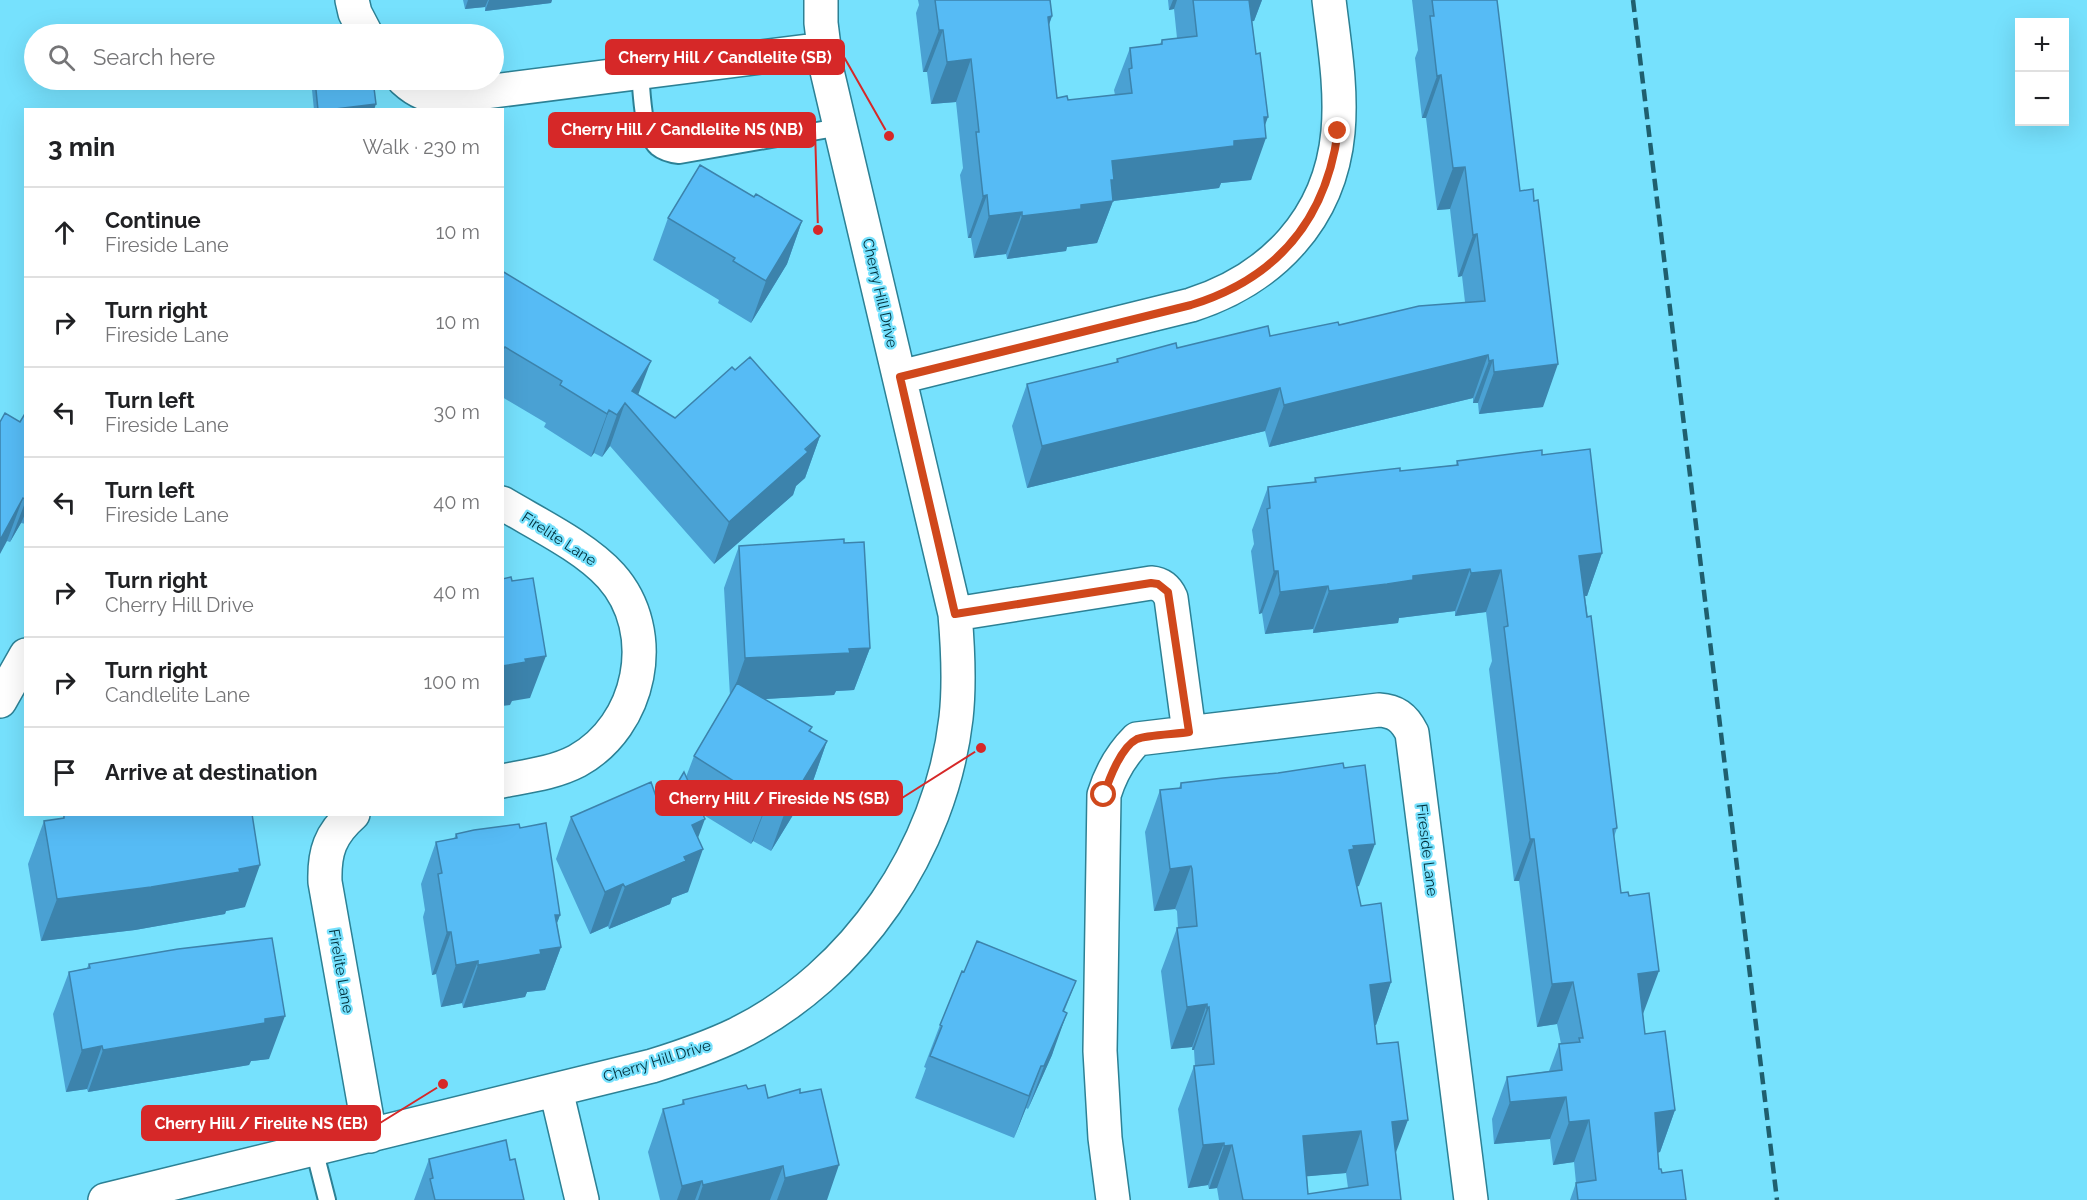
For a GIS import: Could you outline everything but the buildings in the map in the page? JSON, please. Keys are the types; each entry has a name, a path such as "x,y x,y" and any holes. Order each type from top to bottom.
{"street":[{"path":"352,0 361,24"},
{"name":"Cherry Hill Drive","path":"105,1200 652,1066 697,1052 739,1033 802,992 857,940 884,905 908,867 923,836 945,773 956,718 958,685 955,614 840,127 824,49 821,0"},
{"path":"900,377 1191,305 1232,290 1268,266 1289,245 1309,219 1325,187 1335,153 1339,107 1329,0"},
{"path":"504,90 824,49"},
{"path":"417,90 434,97 503,90"},
{"name":"Firelite Lane","path":"504,504 593,558 613,578 628,602 635,622 638,632 639,661 633,692 620,720 592,750 561,768 504,781"},
{"path":"955,614 1151,583 1158,584 1168,592 1171,598 1189,732"},
{"path":"0,701 24,659"},
{"name":"Fireside Lane","path":"1113,1200 1100,1051 1104,795 1117,763 1137,739 1379,710 1400,716 1412,733 1471,1200"},
{"name":"Firelite Lane","path":"351,816 343,823 328,847 324,863 325,882 370,1136"},
{"path":"556,1090 582,1200"}],"lane":[{"path":"640,73 647,128 658,148 667,153 679,155 840,127"},
{"path":"315,1149 327,1200"}],"railway":[{"path":"1633,0 1777,1200"}],"place":[{"name":"Cherry Hill / Candlelite (SB)","path":"889,136"},
{"name":"Cherry Hill / Candlelite NS (NB)","path":"818,230"},
{"name":"Cherry Hill / Fireside NS (SB)","path":"981,748"},
{"name":"Cherry Hill / Firelite NS (EB)","path":"443,1084"}],"route":[{"path":"1104,795 1117,763 1137,739 1189,732 1171,598 1164,588 1151,583 955,614 900,377 1191,305 1232,290 1268,266 1282,253 1309,219 1321,198 1329,176 1338,131"}]}
